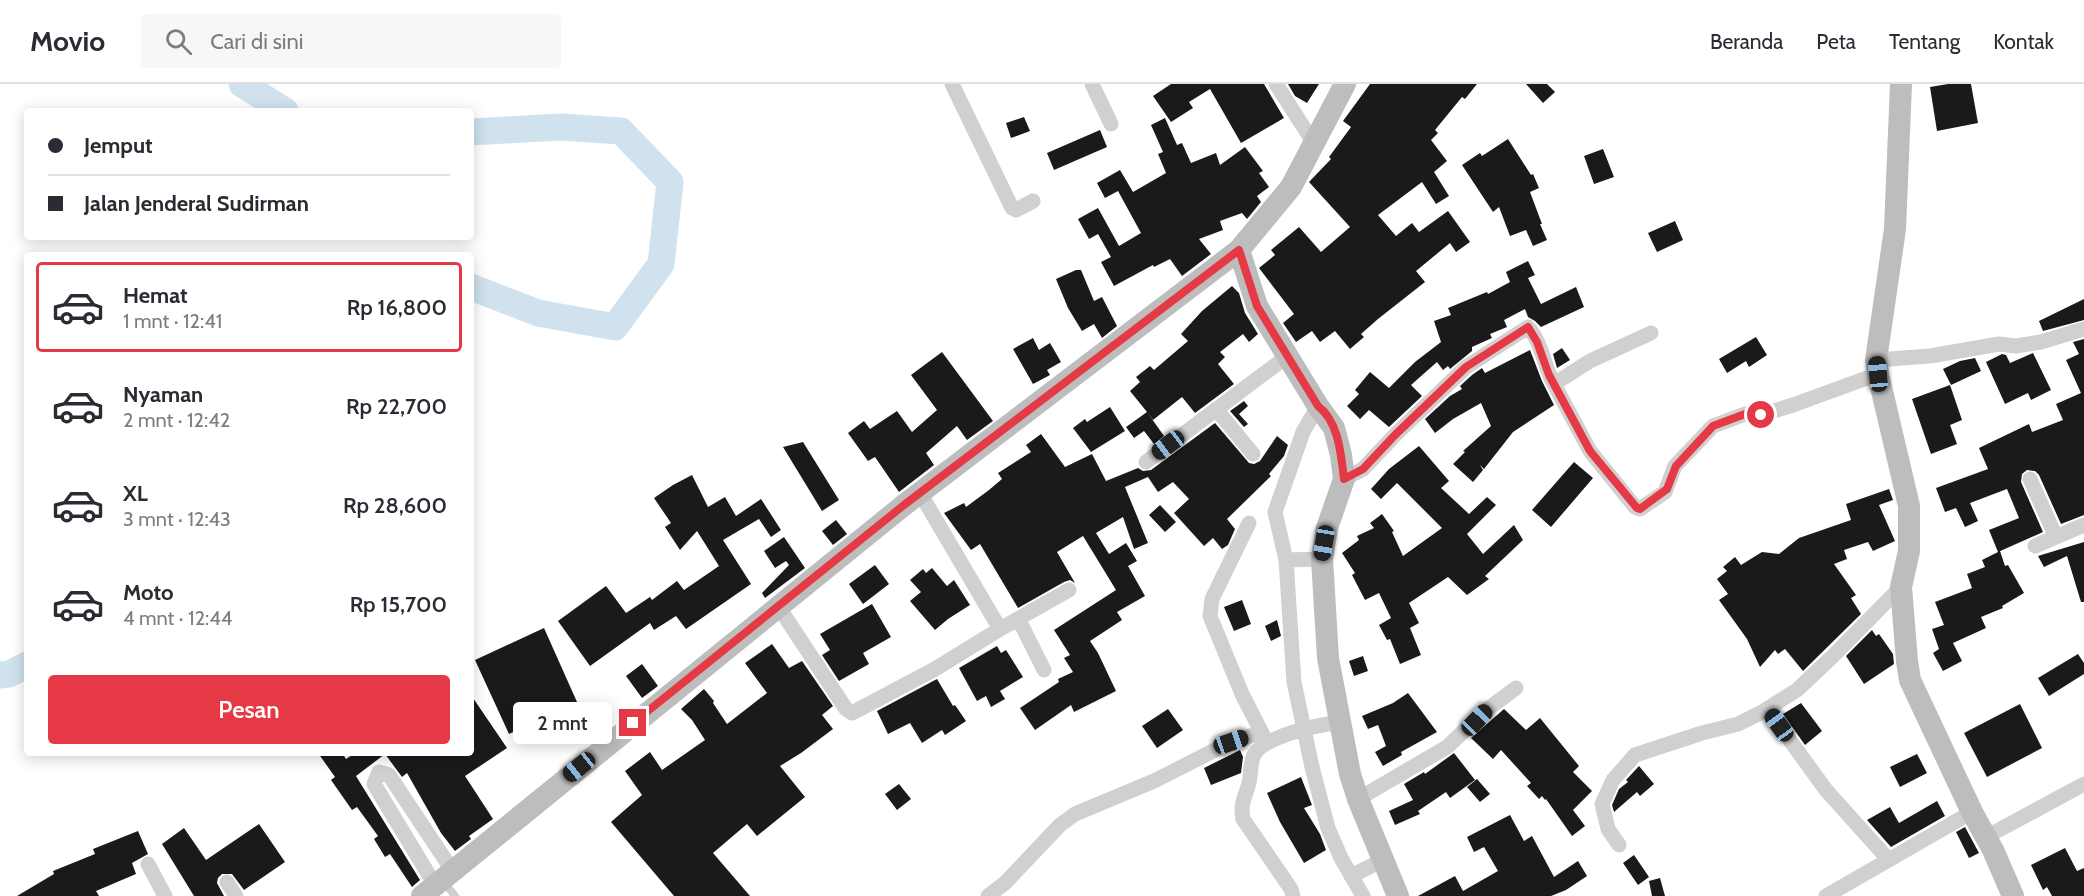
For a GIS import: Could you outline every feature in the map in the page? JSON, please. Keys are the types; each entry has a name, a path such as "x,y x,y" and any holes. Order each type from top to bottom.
{"street":[{"path":"952,84 1012,208 1016,210 1033,201"},
{"path":"1092,84 1111,124"},
{"path":"1276,84 1313,142"},
{"path":"441,885 778,606 920,493 1239,250 1291,187 1345,84"},
{"path":"1901,84 1895,229 1877,367 1910,506 1909,551 1901,587 1907,661 1910,680 2013,896"},
{"path":"1239,250 1257,306 1325,414 1344,465 1344,479 1316,560 1328,658 1337,722 1350,774 1380,862 1398,896"},
{"path":"1344,479 1363,469 1466,367 1528,327 1537,342 1549,375 1590,451 1635,507 1640,509 1667,489 1676,466 1713,426 1745,414 1761,415 1793,405 1877,367 1999,344 2016,346 2042,342 2084,329"},
{"path":"1554,384 1590,361 1651,333"},
{"path":"1146,462 1289,355"},
{"path":"1216,409 1253,454"},
{"path":"1325,414 1303,432 1275,512 1290,560 1294,682 1308,727 1312,767 1328,828 1356,873 1363,896"},
{"path":"2030,479 2056,537"},
{"path":"920,493 1000,629"},
{"path":"1248,523 1212,599 1210,616 1242,694 1264,738 1252,757 1249,782 1241,807 1244,819 1289,894"},
{"path":"2035,546 2084,525"},
{"path":"1290,560 1316,560"},
{"path":"1619,845 1608,830 1602,804 1613,780 1635,755 1738,724 1767,709 1797,690 1901,587"},
{"path":"778,606 846,709 852,713 935,669 1000,629 1069,591"},
{"path":"1019,620 1044,670"},
{"path":"1358,799 1447,747 1485,711 1516,688"},
{"path":"1767,709 1826,790 1888,859"},
{"path":"988,896 1005,883 1060,825 1075,814 1154,781 1231,742 1264,738 1337,722"},
{"path":"379,772 389,775 441,885 374,784 379,772"},
{"path":"1986,837 2084,784"},
{"path":"1826,896 1972,812"},
{"path":"1356,873 1380,862"},
{"path":"148,864 165,896"},
{"path":"227,882 236,896"}],"building":[{"path":"1171,84 1264,84 1284,118 1241,143 1210,89 1189,102 1193,108 1171,122 1153,96"},
{"path":"1288,84 1319,84 1307,103 1295,96"},
{"path":"1370,84 1477,84 1465,99 1462,97 1435,130 1438,133 1431,140 1447,161 1434,172 1449,196 1436,204 1422,182 1378,215 1396,236 1412,223 1419,232 1448,211 1470,242 1456,252 1450,243 1416,271 1425,282 1361,334 1364,337 1350,349 1335,331 1320,342 1312,331 1296,342 1283,323 1294,314 1259,268 1275,255 1271,250 1299,227 1321,252 1350,227 1309,182 1331,159 1329,157 1351,127 1343,121"},
{"path":"1526,84 1547,84 1555,92 1543,103"},
{"path":"1971,84 1978,123 1937,131 1930,87"},
{"path":"1024,117 1030,131 1011,138 1006,123"},
{"path":"1165,118 1177,145 1182,143 1191,163 1216,153 1220,165 1245,147 1263,171 1259,173 1269,187 1257,196 1261,202 1247,219 1242,213 1220,221 1223,230 1199,239 1211,254 1182,276 1170,259 1154,267 1153,265 1114,286 1101,262 1111,257 1098,234 1089,239 1078,219 1098,208 1119,246 1141,233 1118,191 1105,198 1097,183 1120,170 1133,192 1166,173 1158,154 1163,152 1151,125"},
{"path":"1100,130 1107,147 1054,170 1047,153"},
{"path":"1508,139 1531,175 1533,174 1539,188 1530,192 1547,240 1533,246 1526,230 1510,236 1499,207 1493,212 1462,165 1480,153 1482,156"},
{"path":"1603,149 1614,177 1594,184 1584,156"},
{"path":"1675,221 1683,240 1657,252 1648,233"},
{"path":"1528,261 1535,275 1528,278 1541,304 1576,287 1584,307 1541,327 1528,317 1525,309 1504,320 1507,327 1490,334 1492,338 1472,347 1472,351 1450,369 1448,366 1443,370 1437,362 1411,385 1422,396 1389,427 1369,410 1360,419 1347,406 1359,394 1355,390 1370,372 1389,388 1415,362 1441,342 1434,321 1451,315 1448,308 1487,292 1488,294 1510,282 1506,272"},
{"path":"1081,270 1094,301 1102,297 1117,326 1102,338 1094,324 1082,331 1068,308 1056,279"},
{"path":"1232,286 1239,293 1245,313 1258,334 1249,342 1243,334 1220,352 1225,357 1218,364 1234,384 1195,413 1182,397 1153,420 1130,391 1140,382 1136,377 1150,366 1154,370 1188,341 1181,334 1202,311"},
{"path":"2084,299 2084,320 2043,331 2039,321"},
{"path":"1756,337 1767,355 1749,367 1746,361 1727,373 1719,359"},
{"path":"1033,338 1039,350 1050,343 1061,362 1047,370 1050,375 1033,384 1013,349"},
{"path":"2084,339 2084,515 2061,524 2039,475 2035,471 2027,470 2022,474 2021,482 2043,532 1998,552 1989,530 2019,518 2007,489 1970,503 1978,521 1965,527 1956,508 1945,512 1936,488 1988,469 1979,448 2029,424 2032,432 2063,420 2056,404 2081,393 2066,360 2079,354 2073,342"},
{"path":"1562,348 1570,360 1557,368 1553,354"},
{"path":"1530,350 1554,405 1513,432 1484,469 1480,465 1483,470 1473,482 1453,464 1465,452 1463,451 1491,426 1481,403 1453,419 1435,433 1425,419 1450,396 1462,389 1460,386 1482,368 1485,373"},
{"path":"942,352 993,421 967,440 957,426 926,453 934,465 899,492 875,457 868,461 848,433 864,421 870,429 897,411 912,432 937,410 911,375"},
{"path":"2033,353 2051,390 2031,400 2028,393 2005,404 1986,362 2002,354 2006,355 2010,363"},
{"path":"1975,358 1981,371 1951,385 1943,369 1960,361"},
{"path":"1950,385 1962,420 1950,425 1957,444 1931,454 1912,399"},
{"path":"1244,401 1248,406 1239,414 1248,424 1244,427 1230,411"},
{"path":"1110,407 1125,431 1091,452 1073,428 1085,419 1087,422"},
{"path":"1147,412 1164,436 1154,444 1144,431 1134,438 1126,427"},
{"path":"1215,423 1249,463 1254,464 1260,461 1277,436 1288,445 1284,456 1269,474 1271,476 1227,519 1235,529 1228,545 1222,549 1213,538 1204,546 1174,513 1189,499 1173,482 1158,492 1148,477 1125,487 1148,543 1134,549 1123,517 1096,533 1109,554 1126,543 1137,561 1128,566 1145,596 1117,612 1122,620 1090,641 1116,691 1074,712 1071,705 1035,730 1020,708 1059,682 1058,679 1073,672 1064,658 1070,655 1054,630 1116,590 1083,536 1057,552 1075,583 1070,580 1064,582 1018,608 980,544 971,550 944,513 964,503 966,507 989,490 1002,479 998,473 1031,452 1026,445 1041,434 1065,467 1092,454 1106,481 1138,468 1143,471 1151,470"},
{"path":"803,442 839,500 822,511 783,447"},
{"path":"1419,446 1449,481 1441,488 1469,514 1487,497 1496,505 1467,534 1483,554 1514,525 1523,540 1485,576 1489,579 1467,595 1448,577 1409,603 1419,623 1410,628 1421,655 1400,664 1390,639 1387,640 1379,625 1391,618 1379,593 1365,600 1352,575 1355,573 1342,553 1359,540 1357,536 1374,528 1370,523 1382,514 1394,531 1392,532 1403,556 1442,528 1397,483 1381,499 1371,489 1389,469"},
{"path":"1574,462 1593,478 1551,527 1532,510"},
{"path":"692,475 708,507 725,497 736,516 761,499 781,530 771,537 759,519 723,540 751,584 686,629 676,616 654,630 650,623 590,666 558,621 606,586 626,613 650,597 652,600 677,581 684,590 719,566 697,531 680,550 665,527 671,523 654,498"},
{"path":"1889,489 1893,500 1879,505 1895,541 1873,551 1868,542 1844,550 1847,559 1834,564 1856,595 1851,598 1861,614 1803,671 1785,649 1778,654 1775,650 1760,667 1747,639 1719,600 1728,594 1717,579 1727,571 1723,567 1735,557 1741,565 1762,552 1779,554 1799,538 1851,520 1846,504"},
{"path":"1160,505 1176,522 1165,532 1149,515"},
{"path":"836,520 847,534 833,545 822,531"},
{"path":"784,537 805,568 765,598 762,593 789,565 786,561 775,568 764,551"},
{"path":"2084,542 2084,602 2081,602 2067,556 2044,567 2038,556"},
{"path":"2000,551 2005,566 2008,565 2024,593 2002,606 2003,608 1981,617 1986,628 1953,643 1962,661 1943,671 1933,653 1939,649 1932,629 1944,625 1935,602 1972,588 1967,574 1985,567 1982,560"},
{"path":"875,565 889,584 863,604 849,584"},
{"path":"932,568 947,586 954,580 970,605 935,630 910,601 921,592 910,580 923,569 926,573"},
{"path":"1242,600 1251,624 1234,631 1224,607"},
{"path":"872,604 891,637 863,653 869,664 839,681 822,655 830,650 820,634"},
{"path":"1277,620 1281,636 1271,641 1265,626"},
{"path":"544,628 577,702 509,734 475,660"},
{"path":"1872,630 1876,636 1879,634 1893,654 1894,664 1864,684 1846,656"},
{"path":"772,644 789,668 802,661 833,706 822,715 833,729 780,766 805,797 757,836 747,824 713,853 750,896 674,896 611,822 642,795 625,771 650,752 662,770 705,740 692,720 681,709 704,689 727,724 767,693 745,663"},
{"path":"997,646 1001,653 1006,650 1023,677 1000,691 1005,699 991,707 986,696 977,701 959,668"},
{"path":"2078,654 2084,663 2084,674 2049,696 2038,678"},
{"path":"1363,656 1368,671 1354,676 1349,661"},
{"path":"642,664 658,686 642,698 626,676"},
{"path":"937,679 953,706 955,705 966,721 945,735 942,730 922,743 910,723 888,734 877,711"},
{"path":"1408,693 1437,732 1401,752 1402,755 1383,766 1375,752 1386,746 1378,725 1368,729 1362,716 1393,703"},
{"path":"474,699 507,748 465,776 493,819 469,836 471,839 455,851 441,833 407,773 402,777 386,756 474,756"},
{"path":"1801,703 1822,731 1805,745 1783,714"},
{"path":"2020,704 2042,748 1987,777 1964,733"},
{"path":"1168,709 1183,730 1157,748 1142,726"},
{"path":"1504,709 1526,730 1540,718 1579,766 1573,772 1592,791 1573,810 1585,826 1572,836 1546,799 1542,796 1539,799 1527,786 1531,783 1501,750 1493,759 1471,738"},
{"path":"1240,750 1243,757 1241,773 1211,785 1204,768"},
{"path":"1454,753 1475,780 1450,798 1446,792 1418,811 1420,814 1395,825 1389,811 1413,800 1404,784 1424,772 1425,774"},
{"path":"1917,754 1927,773 1900,787 1890,767"},
{"path":"320,756 344,756 346,759 350,756 382,756 356,776 420,880 412,887 390,854 385,857 374,839 378,836 357,807 352,810 331,780 335,777"},
{"path":"1639,766 1654,784 1640,796 1637,792 1614,812 1612,805 1619,789 1628,782 1626,780"},
{"path":"1301,777 1312,805 1304,808 1320,834 1326,850 1304,863 1280,822 1267,793"},
{"path":"1477,779 1490,794 1480,802 1467,787"},
{"path":"899,784 911,799 897,810 885,794"},
{"path":"1937,801 1945,816 1891,847 1867,820 1890,807 1899,823"},
{"path":"1510,815 1524,841 1532,836 1554,877 1578,861 1587,876 1566,890 1551,896 1418,896 1455,876 1463,891 1498,871 1484,847 1474,852 1467,837"},
{"path":"259,824 285,862 244,890 232,874 222,874 217,883 224,896 194,896 162,844 184,828 206,860"},
{"path":"1965,827 1979,853 1969,858 1956,832"},
{"path":"138,831 148,854 132,863 136,874 96,891 99,896 17,896 54,874 53,871 95,854 93,849"},
{"path":"2065,848 2077,871 2084,868 2084,896 2052,896 2047,887 2043,890 2031,865"},
{"path":"1634,855 1649,877 1638,885 1623,863"},
{"path":"1660,878 1665,896 1652,896 1649,881"}],"waterway":[{"path":"242,84 280,108"},
{"path":"474,132 561,127 621,131 670,182 661,264 615,327 538,313 474,288"},
{"path":"0,675 9,674 24,666"}],"route":[{"path":"633,723 904,505 1239,250 1257,306 1334,428 1344,465 1344,479 1363,469 1466,367 1528,327 1537,342 1549,375 1590,451 1637,508 1640,509 1665,492 1672,471 1713,426 1745,414 1761,415"}]}
